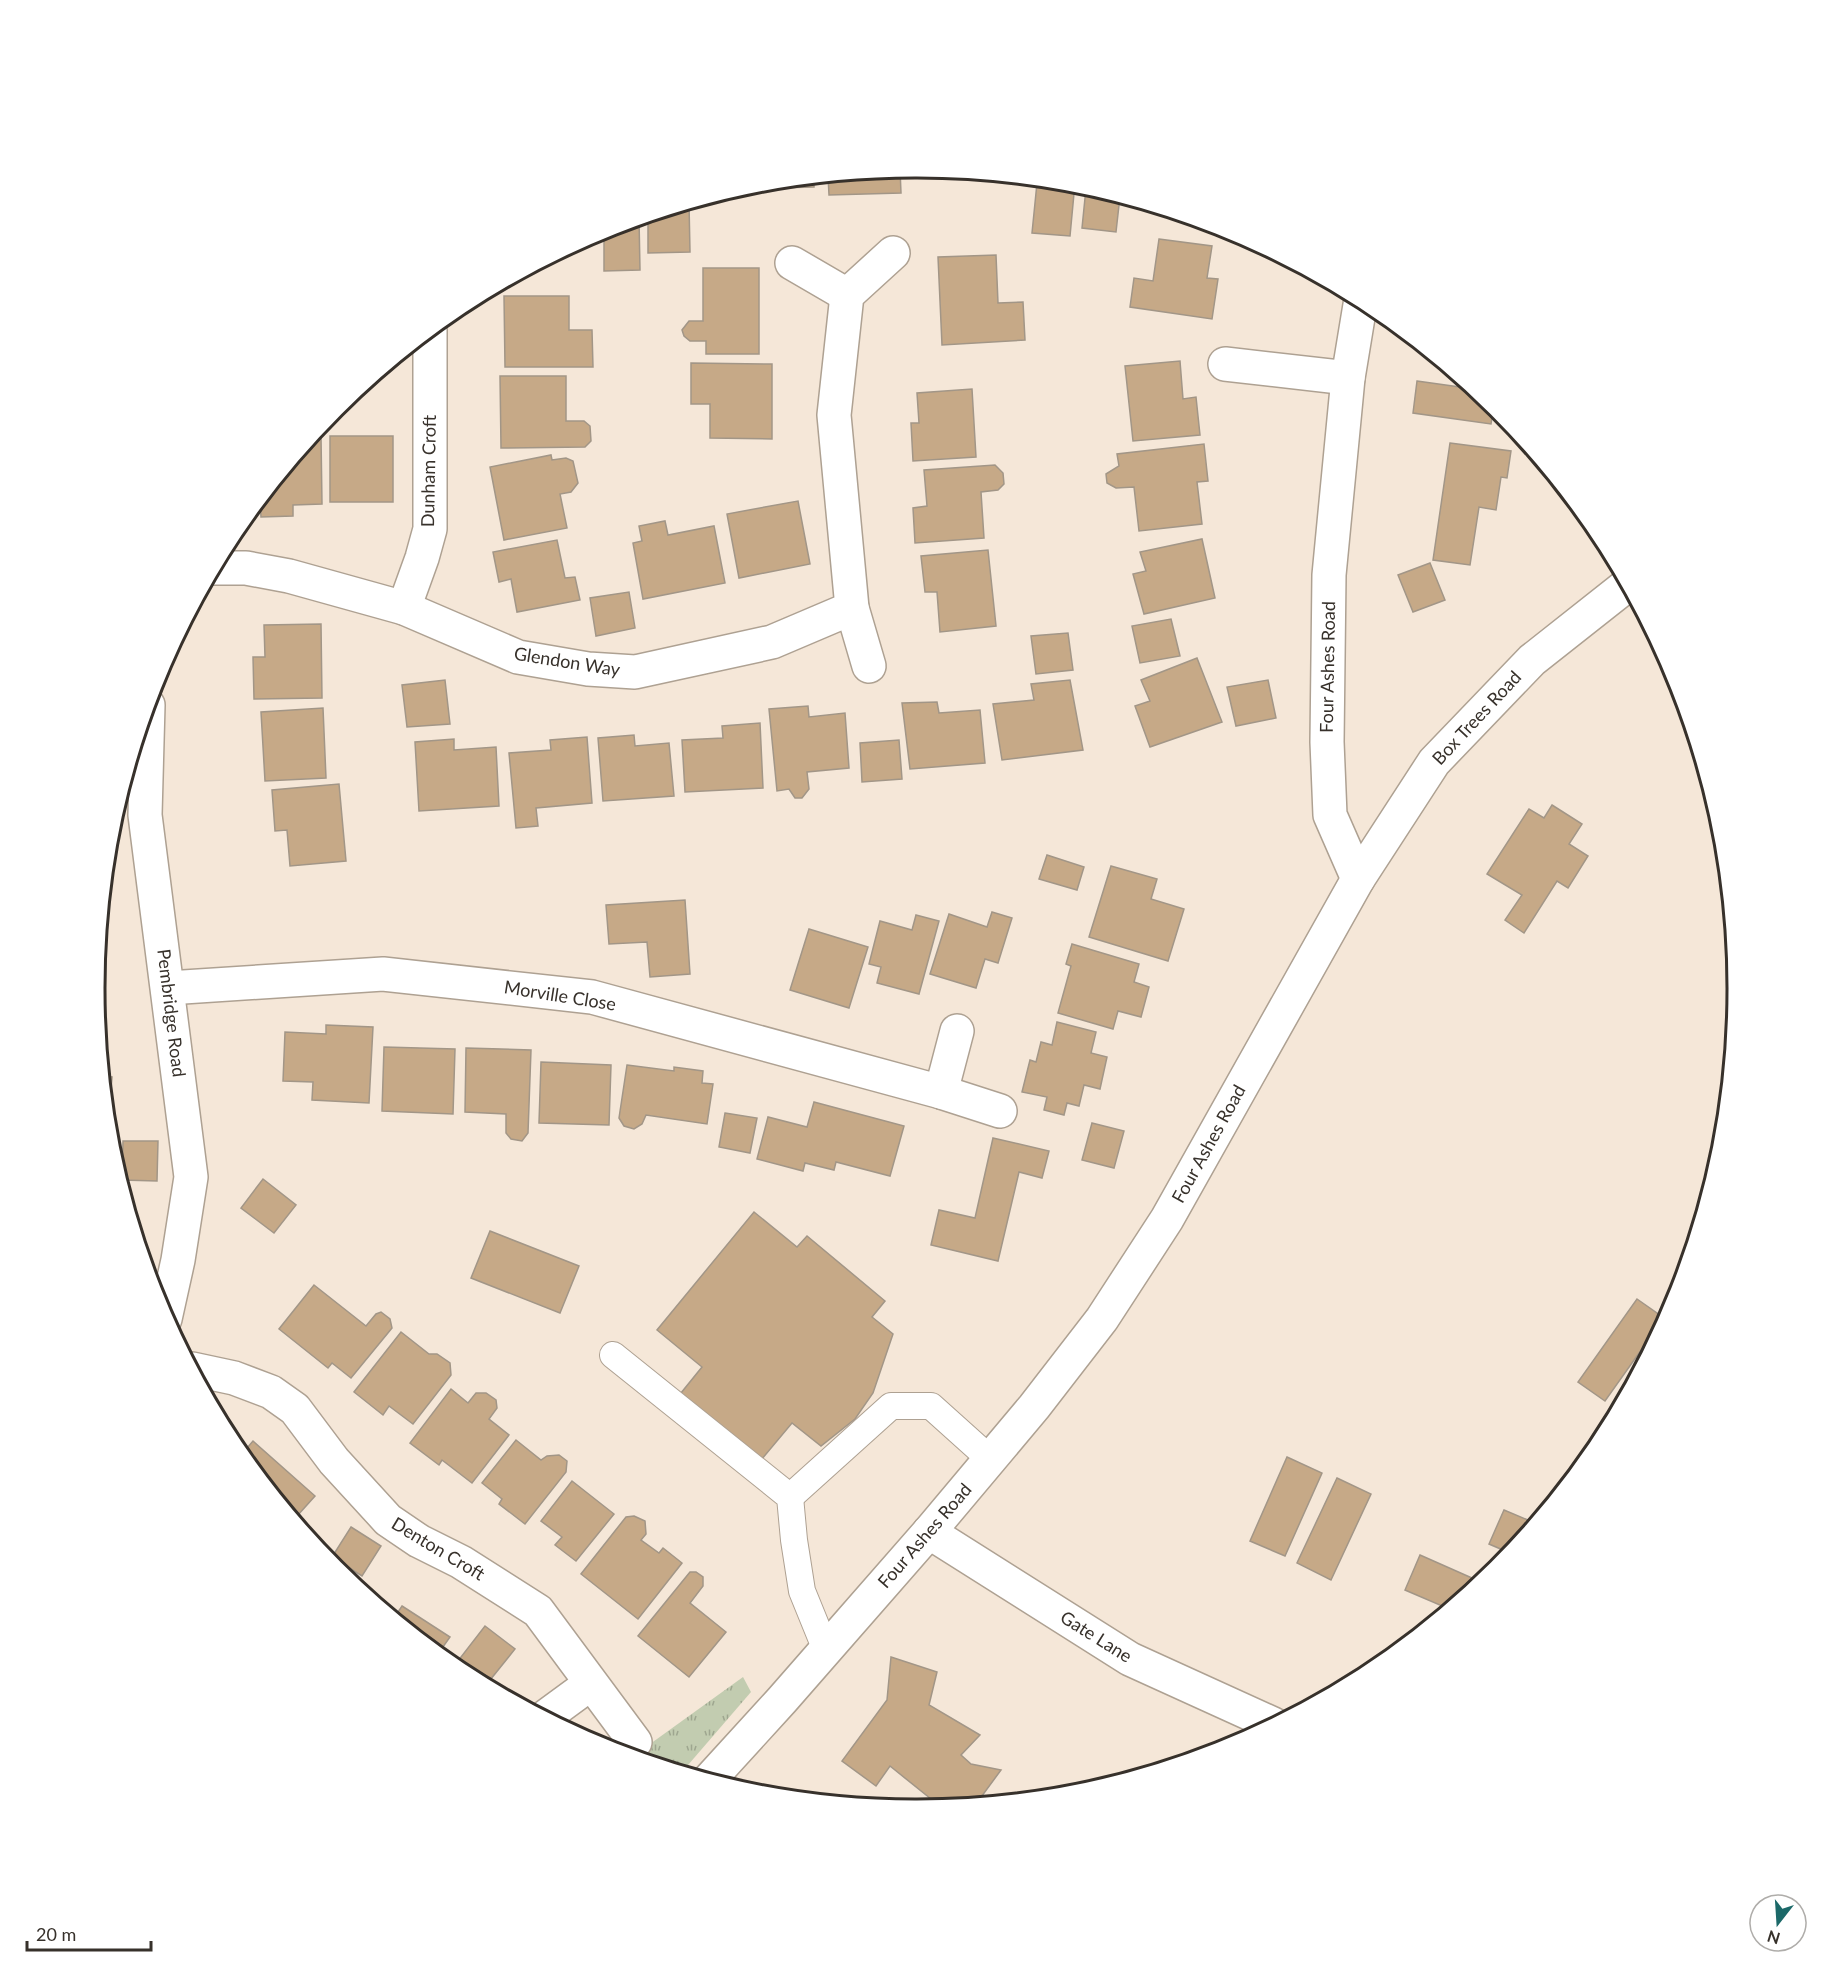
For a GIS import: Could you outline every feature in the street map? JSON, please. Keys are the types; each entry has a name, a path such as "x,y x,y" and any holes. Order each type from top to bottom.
{"street":[{"path":"869,666 852,608 834,415 847,295 893,253"},
{"path":"792,263 847,295"},
{"name":"Four Ashes Road","path":"714,1774 929,1532 1034,1407 1102,1319 1167,1219 1358,879 1330,815 1327,742 1329,575 1348,378 1359,309"},
{"name":"Dunham Croft","path":"404,608 430,529 430,339"},
{"path":"1225,364 1348,378"},
{"name":"Glendon Way","path":"223,568 246,568 289,576 404,608 518,657 588,669 635,672 772,642 852,608"},
{"name":"Box Trees Road","path":"1358,879 1434,762 1532,660 1621,589"},
{"name":"Pembridge Road","path":"147,730 145,815 191,1177 169,1303"},
{"name":"Morville Close","path":"168,988 383,974 592,997 941,1092 1000,1111"},
{"path":"941,1092 957,1031"},
{"name":"Denton Croft","path":"202,1371 234,1378 271,1392 295,1409 334,1461 388,1520 419,1541 461,1562 538,1611 634,1742"},
{"name":"Gate Lane","path":"929,1532 1131,1659 1264,1721"},
{"path":"551,1713 590,1683"}],"lane":[{"path":"613,1355 790,1497 802,1591 826,1650"},
{"path":"790,1497 891,1406 931,1406 990,1459"}],"green space":[{"path":"743,1677 751,1692 687,1766 641,1751"}],"building":[{"path":"900,178 901,193 829,195 828,182"},
{"path":"814,184 814,187 789,188"},
{"path":"1037,187 1074,193 1070,236 1032,233"},
{"path":"1085,196 1119,203 1116,232 1082,228"},
{"path":"689,210 690,252 648,253 648,224"},
{"path":"639,227 640,270 604,271 604,240"},
{"path":"1159,239 1212,246 1207,278 1218,279 1212,319 1130,307 1134,278 1153,281"},
{"path":"996,255 998,303 1023,302 1025,340 942,345 938,257"},
{"path":"703,268 759,268 759,354 706,354 706,341 690,341 684,336 682,330 689,321 703,321"},
{"path":"504,296 569,296 569,330 592,330 593,367 505,367"},
{"path":"1180,361 1183,399 1196,397 1200,435 1133,441 1125,366"},
{"path":"691,363 772,364 772,439 710,438 710,404 691,404"},
{"path":"500,376 566,376 566,421 584,421 590,426 591,441 585,447 501,448"},
{"path":"1417,381 1459,387 1492,418 1491,424 1413,413"},
{"path":"972,389 976,457 913,461 911,423 919,423 917,393"},
{"path":"330,436 393,436 393,502 330,502"},
{"path":"321,438 322,504 293,505 293,516 261,517 261,512 273,495"},
{"path":"1450,443 1511,451 1507,478 1501,477 1496,510 1479,507 1470,565 1433,560"},
{"path":"1204,444 1208,481 1197,482 1202,524 1139,531 1134,487 1116,488 1107,483 1106,474 1119,466 1117,454"},
{"path":"551,455 552,460 566,458 573,461 578,483 571,492 560,494 567,528 504,540 490,467"},
{"path":"995,465 1003,473 1004,484 998,490 981,492 984,538 915,543 913,508 927,506 924,470"},
{"path":"798,501 810,564 739,578 727,514"},
{"path":"665,521 668,535 714,526 725,583 643,599 633,543 642,541 639,526"},
{"path":"1202,539 1215,598 1144,614 1133,574 1146,571 1140,552"},
{"path":"557,540 565,578 575,577 580,600 517,612 511,579 499,582 493,552"},
{"path":"988,550 996,626 940,632 937,592 925,592 921,556"},
{"path":"1430,563 1445,600 1413,612 1398,575"},
{"path":"629,592 635,628 596,636 590,598"},
{"path":"1171,619 1180,656 1140,663 1132,626"},
{"path":"321,624 322,698 254,699 253,657 265,657 264,625"},
{"path":"1068,633 1073,670 1036,674 1031,636"},
{"path":"1197,658 1222,722 1150,747 1135,706 1150,701 1141,680"},
{"path":"445,680 450,724 407,727 402,685"},
{"path":"1070,680 1083,750 1002,760 993,704 1034,700 1031,684"},
{"path":"1268,680 1276,718 1236,726 1227,687"},
{"path":"937,702 939,713 980,710 985,763 910,769 902,703"},
{"path":"808,706 809,717 845,713 849,768 807,772 809,789 802,798 795,798 789,789 777,791 769,709"},
{"path":"323,708 326,778 265,781 261,712"},
{"path":"760,723 763,788 685,792 682,740 723,738 722,726"},
{"path":"634,735 635,746 669,743 674,796 603,801 598,738"},
{"path":"587,737 592,803 536,808 538,826 516,828 509,753 551,750 550,740"},
{"path":"454,739 454,750 496,747 499,806 419,811 415,742"},
{"path":"899,740 902,779 862,782 860,743"},
{"path":"339,784 346,861 290,866 287,830 275,831 272,790"},
{"path":"1552,805 1582,824 1569,844 1588,856 1568,888 1557,881 1524,933 1505,920 1522,895 1487,874 1529,809 1544,818"},
{"path":"1047,855 1084,867 1077,890 1039,879"},
{"path":"1111,866 1157,879 1151,899 1184,909 1168,961 1089,937"},
{"path":"685,900 690,974 650,977 647,942 609,944 606,905"},
{"path":"992,912 1012,918 998,963 985,959 976,988 930,974 949,914 987,927"},
{"path":"916,915 939,921 919,994 877,983 881,967 869,964 880,921 912,930"},
{"path":"809,929 868,947 849,1008 790,990"},
{"path":"1072,944 1139,964 1134,982 1149,987 1141,1017 1118,1011 1113,1029 1058,1013 1071,966 1066,964"},
{"path":"1057,1022 1096,1032 1091,1053 1107,1057 1100,1089 1084,1085 1079,1106 1067,1103 1064,1115 1044,1110 1047,1097 1022,1092 1030,1060 1036,1062 1041,1042 1052,1045"},
{"path":"326,1025 373,1027 369,1103 312,1100 313,1082 283,1081 285,1032 326,1034"},
{"path":"384,1047 455,1049 453,1114 382,1111"},
{"path":"466,1048 531,1050 528,1133 522,1141 511,1139 506,1133 506,1114 465,1112"},
{"path":"541,1062 611,1065 609,1125 539,1123"},
{"path":"627,1065 674,1071 674,1067 703,1071 702,1083 713,1084 707,1124 646,1115 642,1124 634,1129 624,1126 619,1118"},
{"path":"814,1102 904,1126 890,1176 836,1162 834,1170 805,1163 803,1171 757,1159 768,1117 807,1127"},
{"path":"725,1113 757,1118 750,1153 719,1147"},
{"path":"1092,1123 1124,1131 1114,1168 1082,1160"},
{"path":"993,1138 1049,1151 1042,1178 1019,1172 998,1261 931,1245 939,1210 975,1218"},
{"path":"123,1141 158,1141 157,1181 129,1180 123,1154"},
{"path":"263,1179 296,1205 274,1233 241,1208"},
{"path":"754,1212 797,1247 807,1236 885,1301 872,1317 893,1334 873,1393 855,1419 821,1446 792,1423 761,1460 681,1393 702,1367 657,1330"},
{"path":"490,1231 579,1266 560,1313 471,1278"},
{"path":"314,1285 366,1326 376,1314 381,1312 390,1319 392,1328 351,1378 332,1363 328,1368 279,1329"},
{"path":"1637,1299 1658,1314 1642,1349 1605,1401 1578,1382"},
{"path":"401,1332 429,1354 437,1354 450,1363 451,1375 413,1424 389,1406 383,1415 354,1392"},
{"path":"451,1389 468,1403 476,1393 486,1393 496,1400 497,1408 489,1419 509,1435 472,1483 442,1460 439,1465 410,1443"},
{"path":"516,1440 541,1460 547,1456 559,1455 567,1461 566,1472 525,1524 499,1504 502,1499 482,1483"},
{"path":"253,1441 315,1496 299,1514 273,1482 248,1447"},
{"path":"1287,1457 1322,1473 1285,1556 1250,1541"},
{"path":"1337,1478 1371,1494 1331,1580 1297,1563"},
{"path":"572,1481 614,1514 576,1561 555,1545 562,1537 541,1521"},
{"path":"1504,1510 1528,1520 1501,1549 1489,1544"},
{"path":"634,1516 645,1521 646,1534 641,1540 659,1553 663,1548 682,1563 638,1619 581,1574 626,1517"},
{"path":"351,1527 381,1546 362,1576 349,1568 335,1553"},
{"path":"1420,1555 1472,1578 1442,1606 1405,1590"},
{"path":"690,1572 696,1572 703,1577 703,1586 690,1603 726,1632 689,1677 638,1636"},
{"path":"402,1606 450,1637 443,1647 398,1612"},
{"path":"485,1626 515,1649 491,1679 459,1659"},
{"path":"891,1657 937,1672 929,1705 980,1735 961,1755 971,1764 1001,1770 981,1797 931,1799 890,1766 876,1786 842,1761 887,1700"}]}
